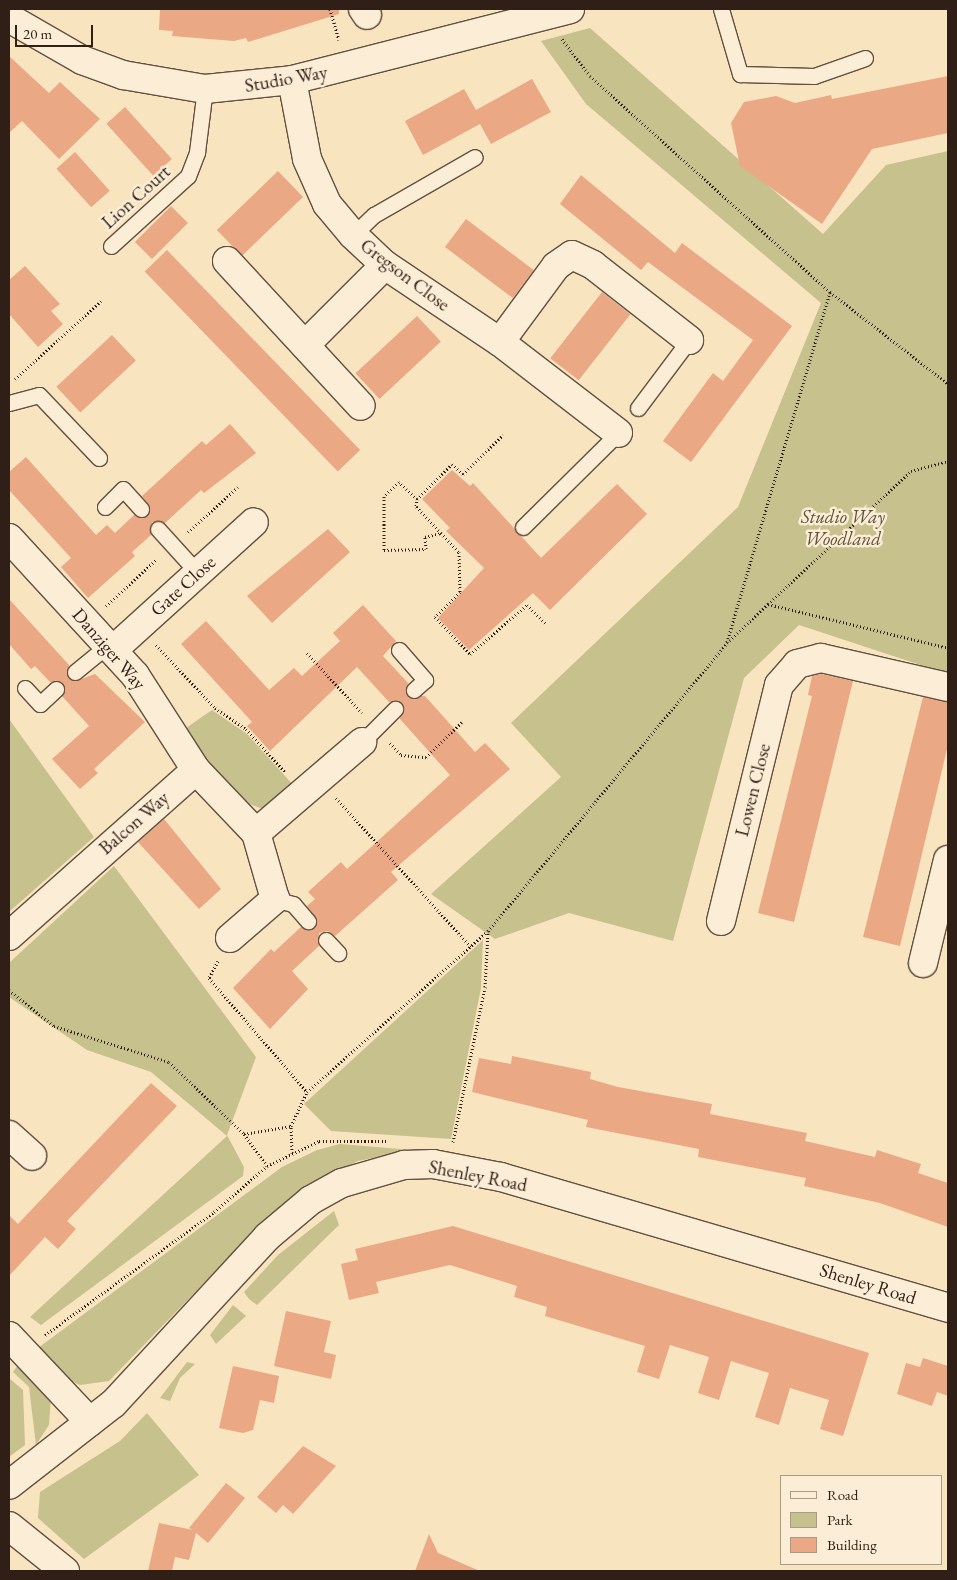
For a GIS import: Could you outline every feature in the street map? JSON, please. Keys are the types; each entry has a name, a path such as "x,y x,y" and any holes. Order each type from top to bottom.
{"street":[{"name":"Studio Way","path":"9,18 82,60 123,75 206,89 292,80 558,12"},
{"name":"Gregson Close","path":"292,80 307,159 327,204 353,235 385,265 500,342 618,433"},
{"path":"500,342 556,266 572,255 593,264 689,340"},
{"path":"227,261 361,406"},
{"path":"305,345 385,265"},
{"name":"Gate Close","path":"110,647 139,626 254,522"},
{"name":"Danziger Way","path":"9,538 110,647 156,703 196,770"},
{"name":"Lowen Close","path":"720,921 779,685 797,664 821,658 948,687"},
{"path":"256,833 362,742"},
{"path":"196,770 256,833 275,899 230,938"},
{"name":"Balcon Way","path":"9,936 196,770"},
{"path":"923,963 948,860"},
{"path":"9,1135 32,1156"},
{"name":"Shenley Road","path":"9,1485 114,1403 267,1237 311,1200 342,1183 404,1165 433,1164 501,1177 948,1308"},
{"path":"17,1343 90,1422"},
{"path":"9,1526 50,1567"}],"lane":[{"path":"721,9 740,74 814,76 865,58"},
{"name":"Lion Court","path":"111,246 188,176 197,152 206,89"},
{"path":"353,235 382,211 475,157"},
{"path":"638,408 689,340"},
{"path":"9,404 40,394 100,458"},
{"path":"523,527 618,433"},
{"path":"105,507 123,489 141,508"},
{"path":"158,528 197,572"},
{"path":"75,672 110,647"},
{"path":"400,650 426,680 414,690"},
{"path":"25,688 40,704 56,689"},
{"path":"362,742 395,709"},
{"path":"275,899 293,904 308,921"},
{"path":"326,940 338,954"}],"path":[{"path":"558,12 590,76 830,292 948,384"},
{"path":"727,642 830,292"},
{"path":"9,385 101,301"},
{"path":"503,435 462,474 452,464 417,499 416,506 459,552 460,592 435,617 470,654 528,605 547,625"},
{"path":"292,1153 291,1126 307,1092 488,931 727,642 911,471 948,461"},
{"path":"417,499 399,482 384,496 384,550 426,549 425,537 441,533"},
{"path":"768,604 948,648"},
{"path":"139,626 215,708 246,729 311,786 471,947"},
{"path":"453,1146 485,987 488,931"},
{"path":"230,938 209,978 307,1092"},
{"path":"9,990 54,1026 169,1062 244,1134 267,1166"},
{"path":"244,1134 291,1126"},
{"path":"17,1343 214,1212 267,1166 319,1140 342,1138 389,1142"},
{"path":"444,1146 462,1148"}],"green space":[{"name":"Studio Way Woodland","path":"590,28 823,234 886,165 948,151 948,674 799,625 744,678 673,941 569,913 495,939 431,894 561,777 511,723 738,507 821,303 586,104 541,41"},
{"path":"212,710 247,734 295,787 263,809 244,802 195,747 186,728"},
{"path":"9,719 94,837 9,912"},
{"path":"114,866 256,1057 227,1135 244,1167 243,1176 41,1325 30,1317 227,1136 151,1072 87,1050 9,997 9,963"},
{"path":"483,940 481,988 451,1139 331,1131 304,1104"},
{"path":"340,1144 412,1150 358,1161 301,1190 264,1221 109,1381 80,1385 68,1380 38,1348 282,1167 317,1150"},
{"path":"334,1211 339,1225 257,1305 249,1299 244,1292 278,1255"},
{"path":"233,1305 246,1316 216,1344 210,1335"},
{"path":"21,1361 51,1396 49,1425 36,1445 29,1387 13,1372"},
{"path":"187,1362 195,1364 180,1378 170,1401 160,1398"},
{"path":"9,1378 23,1390 25,1445 9,1457"},
{"path":"147,1413 199,1475 84,1559 38,1518 40,1492 120,1441"}],"building":[{"path":"160,9 339,9 339,14 248,42 246,38 234,41 172,36 173,31 159,30"},
{"path":"9,56 49,93 60,82 100,119 59,159 22,121 9,133"},
{"path":"948,76 948,133 872,149 822,224 740,166 731,123 744,102 776,96 795,103 831,95 832,99"},
{"path":"532,79 551,112 491,144 480,124 423,155 405,121 464,89 476,110"},
{"path":"125,107 172,159 153,176 106,124"},
{"path":"75,152 110,191 91,207 56,169"},
{"path":"278,171 303,197 242,256 217,230"},
{"path":"581,175 675,253 682,243 792,326 691,462 663,441 713,373 723,381 753,340 648,262 641,270 560,204"},
{"path":"171,206 188,223 152,259 135,242"},
{"path":"466,219 534,270 513,298 445,247"},
{"path":"167,250 360,450 338,472 145,272"},
{"path":"25,266 60,304 51,311 63,324 38,347 9,314 9,280"},
{"path":"602,292 630,314 579,380 550,358"},
{"path":"417,316 441,342 379,399 356,373"},
{"path":"112,335 136,361 80,412 56,387"},
{"path":"230,424 256,453 204,493 201,490 165,523 152,522 151,535 132,552 135,556 88,598 61,567 71,558 9,490 9,472 26,457 96,535 107,525 115,533 134,515 148,516 150,507 142,496 202,441 206,445"},
{"path":"452,470 470,486 473,483 541,558 617,484 647,514 550,610 533,593 469,650 438,618 484,568 446,531 450,528 422,499"},
{"path":"328,529 350,552 272,623 247,596"},
{"path":"9,599 69,665 68,678 76,681 95,674 145,722 94,769 98,773 80,789 52,759 89,726 62,696 62,682 50,682 35,666 31,669 9,644"},
{"path":"363,605 396,641 383,656 408,683 407,696 425,696 475,752 485,743 510,769 391,872 398,880 335,936 328,931 319,933 319,946 292,971 308,989 270,1029 233,988 271,949 274,952 301,927 315,928 317,919 307,906 315,899 308,892 341,862 347,869 450,775 400,719 402,703 389,702 357,667 270,751 247,726 252,722 181,644 206,621 269,690 294,668 302,676 340,641 333,633"},
{"path":"821,674 853,681 794,922 758,913 812,696 808,695 812,676"},
{"path":"923,697 948,702 948,745 900,946 863,937"},
{"path":"164,819 221,889 199,909 138,842"},
{"path":"512,1056 591,1072 590,1079 618,1087 712,1104 710,1114 807,1133 805,1141 875,1157 877,1150 921,1164 918,1173 948,1183 948,1227 880,1203 804,1186 806,1178 698,1157 699,1149 586,1127 588,1120 472,1092 479,1058 511,1064"},
{"path":"151,1083 177,1106 67,1221 76,1229 58,1249 45,1237 9,1276 9,1215 18,1224"},
{"path":"453,1226 869,1353 843,1436 820,1429 829,1400 790,1388 779,1425 755,1417 769,1373 731,1361 719,1400 698,1393 709,1357 670,1345 659,1379 637,1372 645,1346 545,1316 547,1307 514,1297 517,1286 450,1265 376,1282 379,1293 349,1300 341,1264 358,1260 355,1249"},
{"path":"286,1311 331,1321 324,1352 336,1355 331,1379 274,1366"},
{"path":"923,1358 948,1366 948,1396 937,1392 932,1406 897,1394 906,1363 920,1367"},
{"path":"233,1366 279,1376 274,1403 260,1400 253,1430 243,1433 219,1428"},
{"path":"303,1446 336,1466 293,1514 283,1505 276,1513 257,1497"},
{"path":"226,1483 245,1498 208,1543 196,1533 189,1560 175,1557 172,1571 148,1571 159,1523 193,1530 189,1528"},
{"path":"429,1534 438,1553 480,1571 415,1571"}]}
